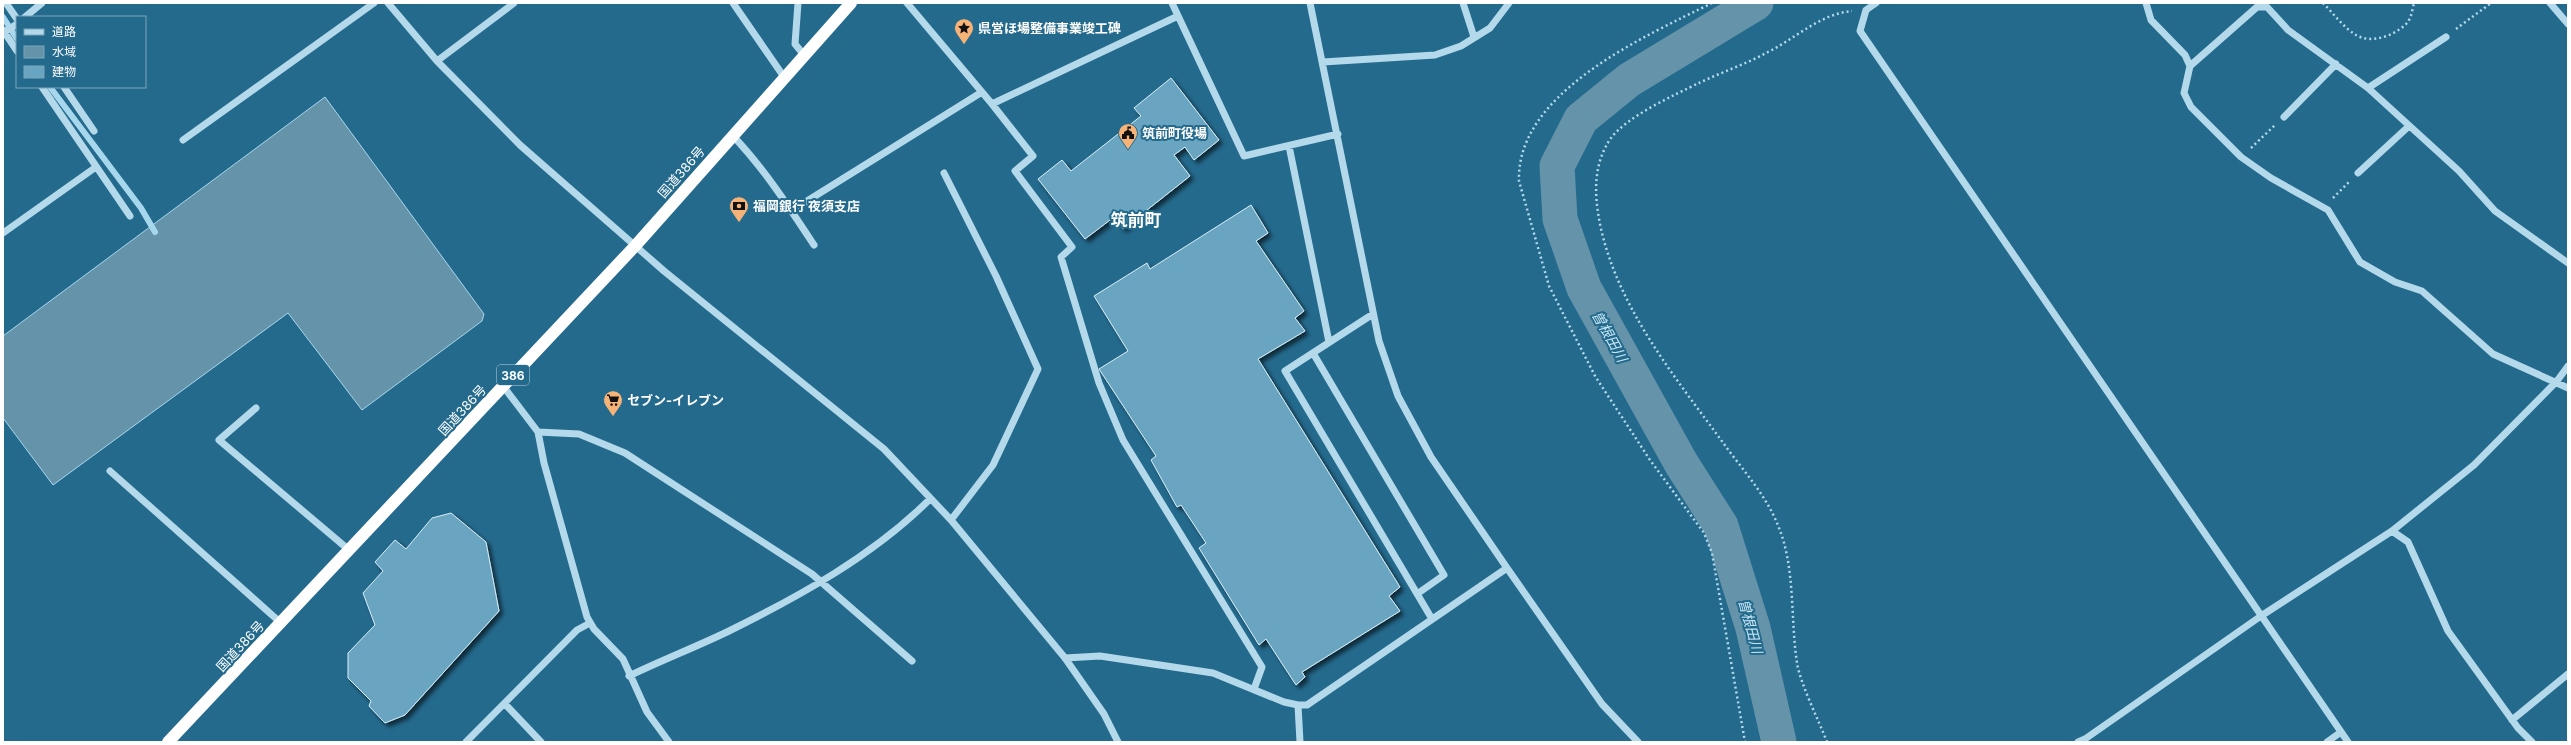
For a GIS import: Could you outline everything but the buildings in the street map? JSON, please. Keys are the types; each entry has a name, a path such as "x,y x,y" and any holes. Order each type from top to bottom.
{"highway":[{"name":"国道386号","path":"168,742 636,245 732,135 851,3"}],"street":[{"path":"6,3 16,18"},
{"path":"26,16 42,3"},
{"path":"183,140 374,3"},
{"path":"388,3 437,61 520,145 670,276 884,448 951,520 1065,658 1104,714 1118,742"},
{"path":"437,61 514,3"},
{"path":"733,3 784,77"},
{"path":"798,3 795,44 804,55"},
{"path":"907,3 992,104 1033,156 1015,171 1072,247 1061,257 1099,384 1123,440 1262,667 1254,690"},
{"path":"1172,3 1212,84 1244,156 1338,134"},
{"path":"1310,3 1338,134 1373,314 1379,340 1398,396 1431,457 1507,568 1602,704 1638,742"},
{"path":"1463,3 1474,37"},
{"path":"1323,62 1435,55 1461,46 1490,28 1509,3"},
{"path":"1876,3 1866,10 1860,31 2348,742"},
{"path":"2146,3 2151,20 2185,55 2190,66"},
{"path":"2550,3 2568,24"},
{"path":"2567,261 2495,211 2459,171 2368,88 2288,30 2267,7 2257,7 2190,66 2184,92 2191,107 2241,157 2271,178 2328,210 2360,262 2395,282 2422,291 2493,354 2533,374 2557,381 2568,388"},
{"path":"992,104 1178,16"},
{"path":"16,25 3,32 16,50"},
{"path":"2368,88 2446,37"},
{"path":"2284,117 2336,64"},
{"path":"43,88 130,216"},
{"path":"65,88 94,131"},
{"path":"791,211 982,92"},
{"path":"2358,173 2409,126"},
{"path":"732,135 744,147 814,245"},
{"path":"1289,146 1329,342"},
{"path":"3,234 96,167"},
{"path":"944,173 996,276 1038,369 993,465 951,520"},
{"path":"1373,314 1285,371 1432,619"},
{"path":"1313,353 1444,575 1417,594"},
{"path":"2078,742 2085,739 2261,616 2392,531 2474,465 2557,381 2568,366"},
{"path":"503,386 538,432 544,463 590,623 623,659 629,676 647,712 669,742"},
{"path":"256,408 219,440 349,550"},
{"path":"538,432 579,434 625,453 820,581 912,661"},
{"path":"110,471 281,623"},
{"path":"629,676 729,631 820,581 882,542 930,499"},
{"path":"2392,531 2408,542 2448,631 2512,720 2532,742"},
{"path":"1065,658 1100,656 1213,673 1254,690 1298,705 1307,704 1507,568"},
{"path":"466,742 577,630 590,623"},
{"path":"2512,720 2568,674"},
{"path":"505,704 541,742"},
{"path":"1298,705 1300,742"},
{"path":"2327,742 2341,732"}],"path":[{"path":"1712,3 1633,42 1608,57 1568,88 1536,122 1523,148 1518,174 1549,286 1591,369 1650,460 1704,533 1712,553 1746,742"},
{"path":"2323,3 2357,36 2371,39 2389,36 2405,25 2411,15 2414,3"},
{"path":"2446,37 2491,3"},
{"path":"1827,742 1797,665 1791,581 1777,523 1750,479 1673,375 1616,278 1604,242 1597,208 1595,176 1602,156 1612,136 1628,122 1671,96 1768,52 1835,12 1866,10"},
{"path":"2241,157 2284,117"},
{"path":"2323,207 2358,173"}],"water":[{"path":"325,97 484,314 482,321 362,410 288,313 53,485 3,418 3,336"}],"waterway":[{"name":"曽根田川","path":"1756,3 1629,80 1581,119 1557,166 1560,219 1584,288 1681,463 1721,526 1753,628 1779,742"},
{"path":"3,17 16,37"},
{"path":"51,88 141,208 155,232"}],"place":[{"name":"県営ほ場整備事業竣工碑","path":"964,45"},
{"name":"筑前町役場","path":"1128,150"},
{"name":"福岡銀行 夜須支店","path":"739,223"},
{"name":"セブン-イレブン","path":"613,417"}],"district":[{"name":"筑前町","path":"1136,220"}]}
